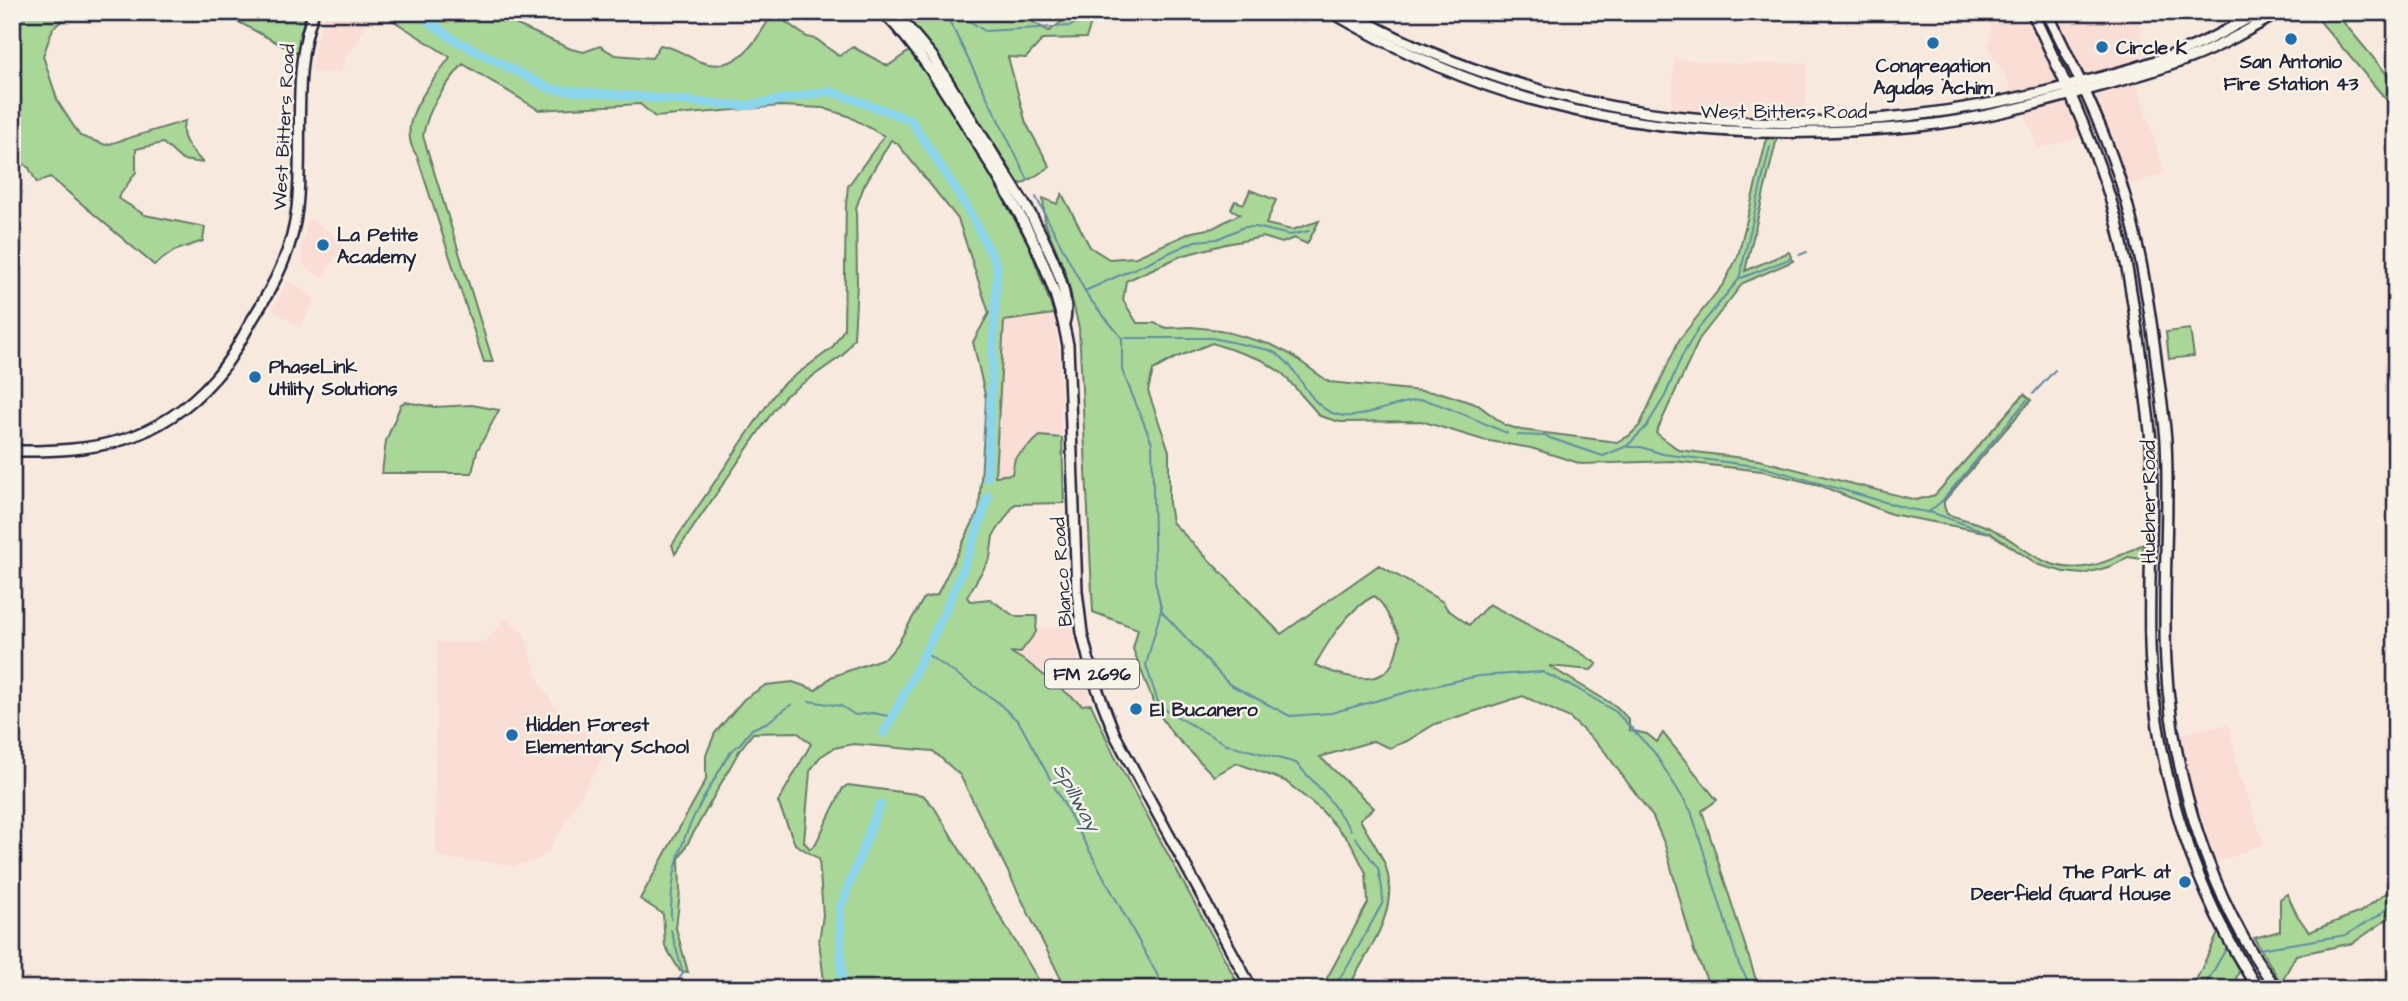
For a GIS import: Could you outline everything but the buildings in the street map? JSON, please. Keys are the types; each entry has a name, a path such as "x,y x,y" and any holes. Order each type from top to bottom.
{"main road":[{"name":"West Bitters Road","path":"12,450 86,449 138,435 185,407 216,377 229,359 275,284 293,235 300,181 303,55 314,12"},
{"name":"Blanco Road","path":"883,12 909,36"},
{"name":"Blanco Road","path":"895,12 1029,230 1048,273 1064,323 1069,352 1077,591 1082,634 1093,678 1115,735 1252,989"},
{"name":"West Bitters Road","path":"1331,12 1384,43 1456,73 1543,103 1607,117 1687,128 1830,132 1920,126 2068,91 2192,57 2280,12"},
{"name":"West Bitters Road","path":"1349,12 1423,50 1472,69 1539,91 1609,107 1688,118 1812,123 1975,113"},
{"name":"Huebner Road","path":"2032,12 2068,91 2106,186 2132,296 2151,443 2151,665 2157,729 2187,846 2220,923 2258,989"},
{"name":"Huebner Road","path":"2047,12 2112,155 2133,226 2145,281 2166,442 2166,664 2172,727 2180,770 2194,821 2229,906 2277,989"},
{"name":"West Bitters Road","path":"2082,87 2188,49 2260,12"},
{"path":"2118,228 2133,226"}],"shaded area":[{"path":"327,12 369,12 358,43 348,53 341,72 312,72 316,41"},
{"path":"2006,12 2027,12 2056,78 2054,84 2014,94 1987,43 1993,35 1988,20"},
{"path":"2054,12 2136,12 2147,57 2084,76"},
{"path":"1674,59 1741,64 1807,63 1805,118 1671,112"},
{"path":"2136,81 2165,173 2124,187 2096,101 2102,92"},
{"path":"2063,102 2070,106 2082,137 2038,149 2023,111"},
{"name":"La Petite Academy","path":"308,218 345,242 322,278 303,265 302,249"},
{"path":"288,281 316,298 300,327 272,309"},
{"path":"1054,314 1060,364 1062,468 995,476 1004,321"},
{"name":"Hidden Forest Elementary School","path":"507,618 525,635 538,679 554,706 570,722 606,747 599,765 549,850 538,860 512,867 494,862 453,860 435,853 437,642 485,642"},
{"path":"1071,624 1091,704 1082,705 996,637"},
{"path":"2229,724 2239,773 2264,844 2216,863 2186,774 2179,734"}],"green space":[{"path":"12,12 73,12 53,28 43,56 58,102 80,136 106,145 185,121 185,139 203,163 182,160 163,143 136,149 136,172 118,198 145,215 205,227 203,241 174,251 154,265 50,177 37,183 29,168 12,155"},
{"path":"220,12 307,12 300,34 298,54"},
{"path":"380,12 488,12 571,49 584,52 600,46 615,55 652,58 660,45 714,65 736,59 745,52 773,13 839,56 853,47 888,66 925,40 902,12 1015,12 1049,31 1076,12 1103,12 1092,21 1086,38 1043,39 1026,58 1008,57 1026,123 1050,167 1022,184 1018,182 991,139 976,150 1029,245 1054,314 1004,321 995,476 1012,474 1015,458 1040,436 1062,438 1064,503 1015,504 993,536 990,558 967,597 970,601 990,599 1014,616 1037,616 1036,632 1020,653 1010,652 1082,705 1091,704 1114,755 1241,989 1066,989 960,775 933,751 854,744 834,748 820,757 810,771 804,842 810,849 816,843 843,788 848,785 923,795 934,807 1044,989 825,989 819,941 823,915 819,859 795,844 778,802 811,744 797,732 753,733 739,751 679,859 680,892 676,928 688,972 680,971 665,946 663,914 640,899 706,780 706,755 715,733 744,699 766,685 793,682 816,690 831,677 887,657 924,598 937,595 979,510 986,399 973,342 989,313 958,219 897,143 891,140 864,186 856,208 857,283 854,338 843,355 785,396 675,554 672,545 771,399 781,386 832,348 844,329 848,186 884,136 848,116 823,108 780,106 655,117 640,104 539,110 463,64 433,107 423,136 493,362 484,362 411,143 412,117 425,91 450,57"},
{"path":"2312,12 2335,12 2396,85 2396,111"},
{"path":"1767,138 1777,138 1745,271 1789,252 1793,261 1743,283 1700,338 1656,433 1679,450 1759,460 1916,500 1935,495 2024,394 2031,400 1944,501 1947,514 1989,527 2034,556 2054,565 2080,568 2093,565 2143,544 2142,559 2128,557 2112,566 2083,574 2064,572 2039,565 1990,533 1891,514 1819,485 1762,471 1673,461 1582,464 1531,448 1483,440 1421,421 1340,422 1320,416 1283,374 1262,360 1212,343 1175,358 1153,370 1148,391 1169,451 1169,504 1172,522 1281,634 1379,565 1443,602 1447,609 1469,625 1489,604 1578,651 1597,664 1591,670 1549,666 1617,707 1629,720 1629,730 1647,734 1657,742 1663,733 1717,800 1702,811 1759,989 1711,989 1694,951 1665,845 1653,817 1602,748 1570,718 1523,696 1435,724 1390,748 1373,741 1320,757 1374,808 1360,819 1386,867 1389,884 1389,900 1379,931 1348,989 1321,989 1368,903 1366,873 1351,843 1321,810 1285,781 1237,763 1214,776 1172,733 1157,711 1133,649 1138,629 1093,612 1079,328 1066,273 1045,223 1043,198 1057,204 1062,194 1090,247 1109,259 1136,257 1192,232 1213,228 1240,214 1231,209 1235,201 1244,204 1250,190 1276,200 1266,224 1292,230 1319,221 1307,244 1294,238 1282,243 1263,237 1226,244 1181,256 1126,281 1123,300 1137,323 1154,323 1167,328 1220,330 1272,345 1290,354 1329,382 1442,393 1478,405 1505,425 1521,430 1617,442 1629,436 1640,425 1679,340 1724,283 1738,256","holes":["1374,596 1382,604 1400,637 1392,664 1385,672 1377,676 1356,678 1315,665 1333,636 1356,609"]},
{"path":"2190,329 2194,356 2169,359 2166,332"},
{"path":"405,402 435,407 472,405 499,410 477,451 472,473 382,473 386,441 401,404"},
{"path":"2396,886 2396,913 2353,943 2296,955 2281,983 2254,938 2280,931 2280,899 2287,894 2309,932 2360,912"},
{"path":"2219,931 2239,971 2232,989 2192,989"}],"waterway":[{"path":"416,12 453,39 551,89 745,106 830,91 911,120 968,209 997,266 987,478"},
{"path":"945,12 1028,180"},
{"path":"955,12 985,31 1071,26 1090,12"},
{"path":"1518,435 1544,436 1603,456 1627,446 1646,427 1665,396 1682,356 1698,329 1739,279 1770,147"},
{"path":"1036,197 1088,297 1122,338 1122,370 1152,443 1155,581 1162,612 1229,684 1290,716 1331,713 1478,676 1542,672 1616,712 1654,752 1691,811 1739,965 1753,989"},
{"path":"1085,291 1195,241 1217,239 1244,227 1290,235 1309,231"},
{"path":"1799,255 1807,252"},
{"path":"1741,278 1792,258"},
{"path":"1124,338 1212,338 1269,350 1289,365 1311,396 1330,412 1351,416 1422,400 1507,433"},
{"path":"2033,394 2055,370"},
{"path":"1929,512 1942,501 2027,400"},
{"path":"1628,447 1763,467 1909,509 1933,513 1987,532"},
{"path":"884,733 955,588 988,496"},
{"path":"1161,610 1146,665 1158,702 1167,711 1226,744 1296,763 1325,794 1351,830"},
{"name":"Spillway","path":"925,653 995,700 1019,722 1165,989"},
{"path":"809,701 841,706 855,715 873,713 893,717"},
{"path":"671,919 672,894 680,850 707,792 731,751 752,729 768,722 792,704"},
{"path":"842,989 840,908 880,804"},
{"path":"1332,989 1383,902 1378,868 1355,837"},
{"path":"2259,949 2346,935 2378,916 2396,901"},
{"path":"671,930 683,973 673,989"},
{"path":"2203,989 2226,949"}],"place":[{"name":"San Antonio Fire Station 43","path":"2291,39"},
{"name":"Congregation Agudas Achim","path":"1933,43"},
{"name":"Circle K","path":"2102,47"},
{"name":"La Petite Academy","path":"323,245"},
{"name":"PhaseLink Utility Solutions","path":"255,377"},
{"name":"El Bucanero","path":"1136,709"},
{"name":"Hidden Forest Elementary School","path":"512,735"},
{"name":"The Park at Deerfield Guard House","path":"2185,882"}]}
